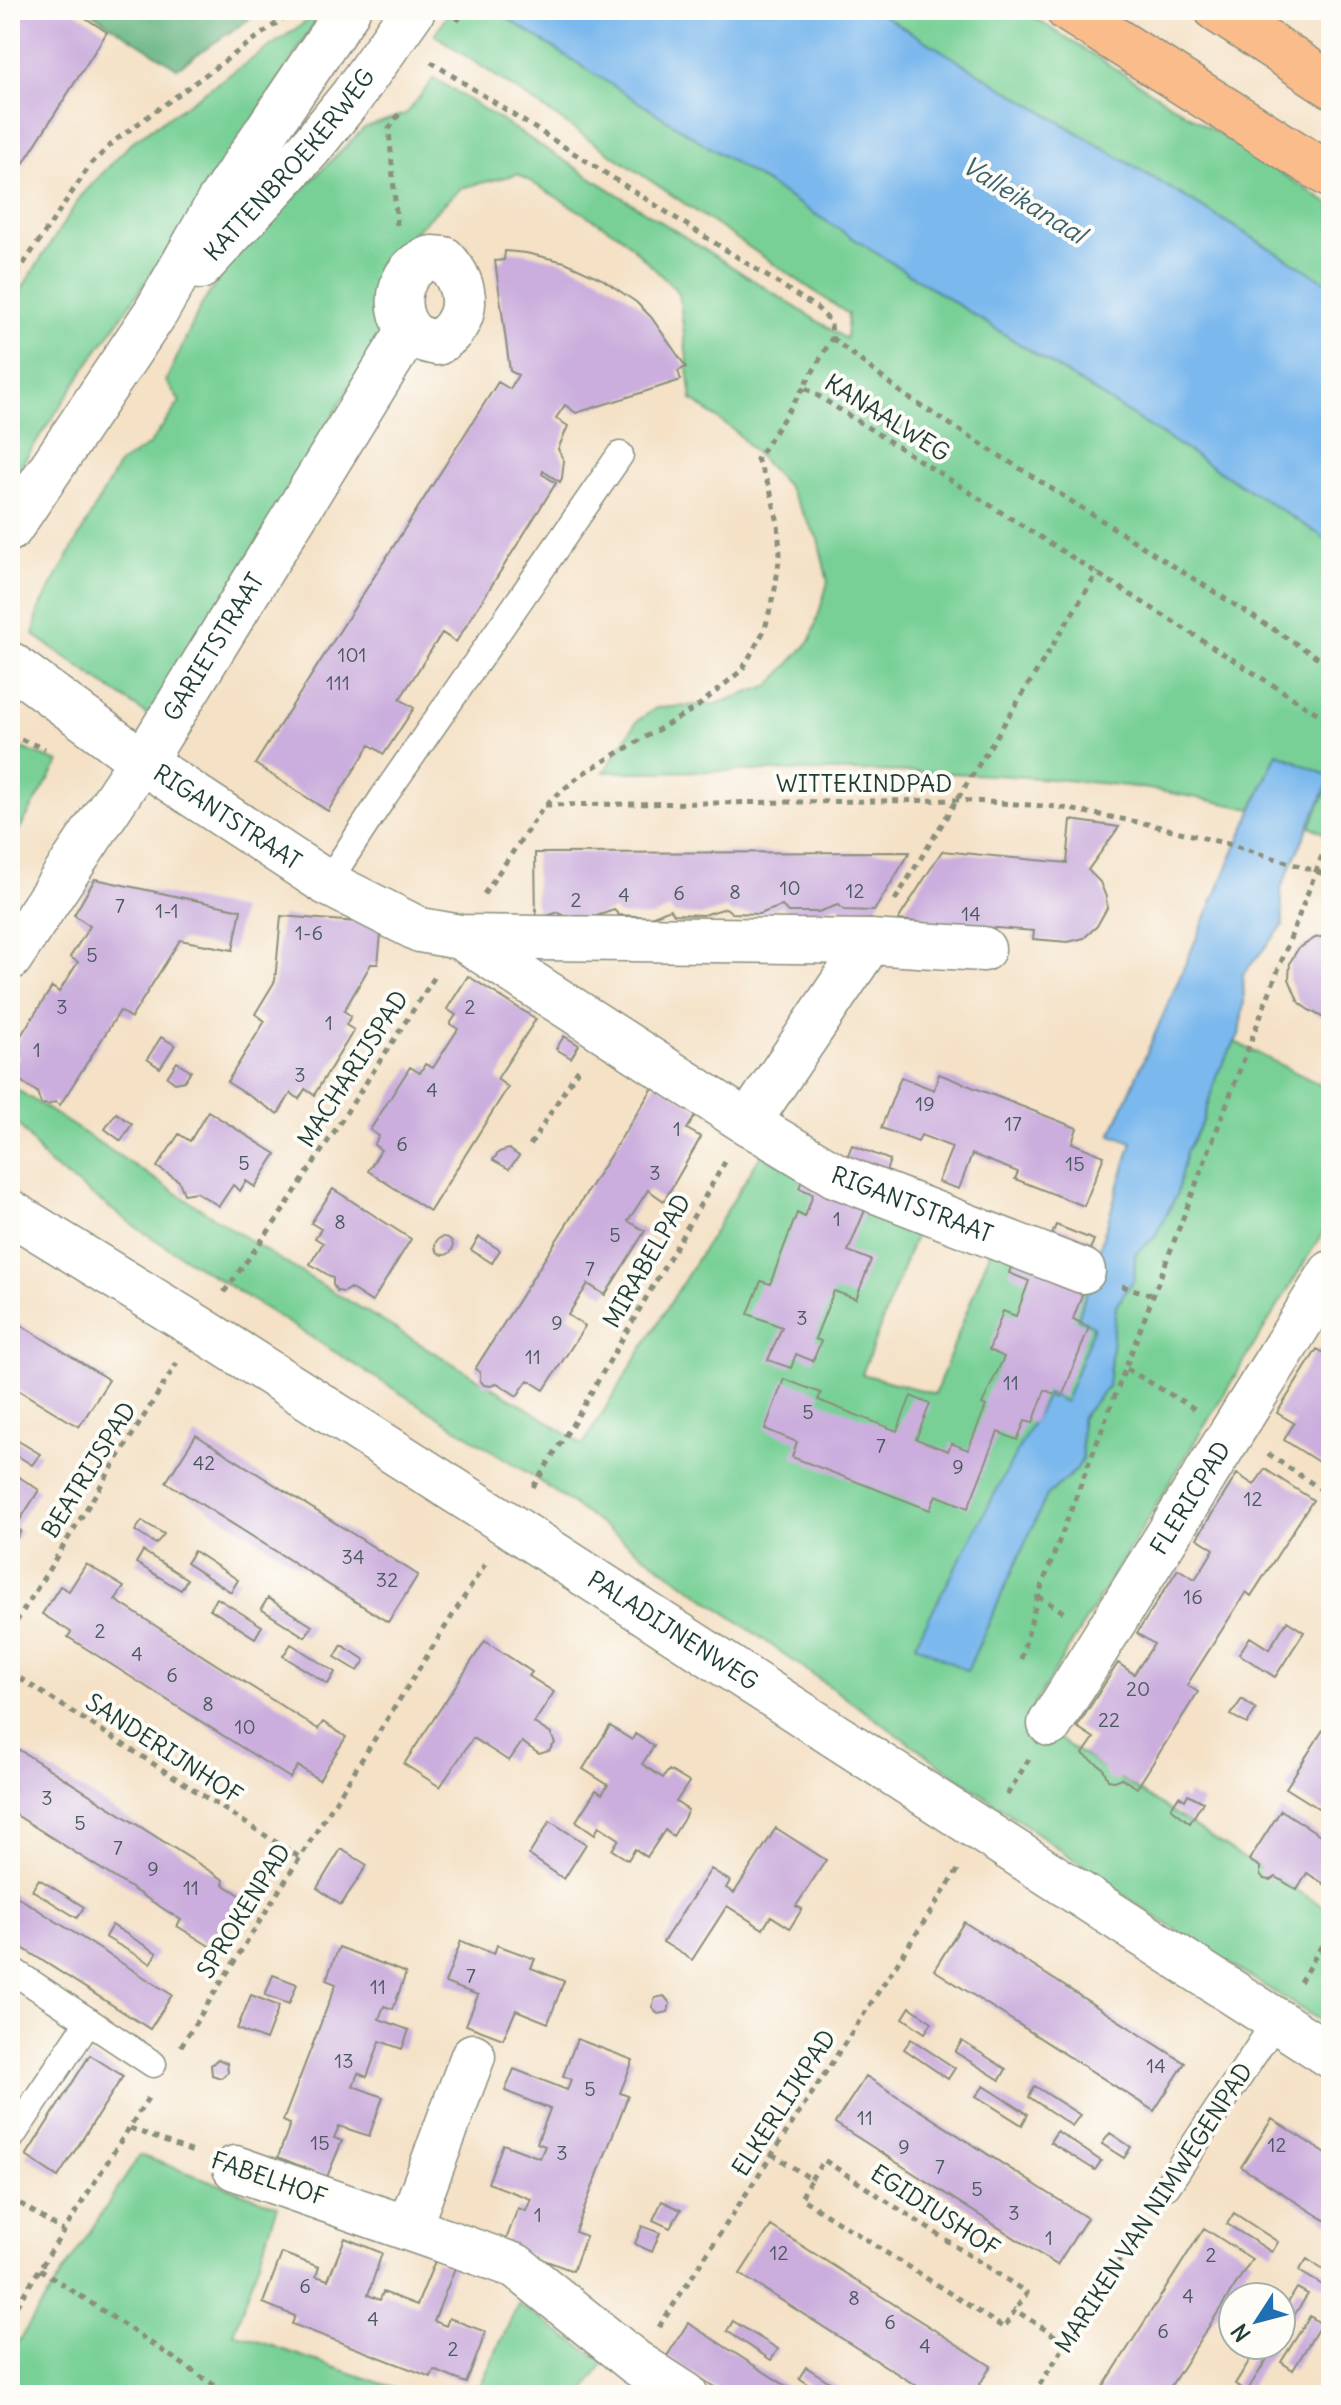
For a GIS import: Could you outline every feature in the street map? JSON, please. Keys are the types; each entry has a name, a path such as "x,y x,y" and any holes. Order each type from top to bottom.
{"main road":[{"path":"1068,10 1331,176"},
{"path":"1217,10 1331,85"}],"street":[{"name":"KATTENBROEKERWEG","path":"10,529 156,312 218,203 348,10"},
{"name":"KATTENBROEKERWEG","path":"156,312 244,223 310,148 403,24"},
{"path":"444,259 457,273 462,289 463,307 459,322 448,336 437,343 423,340 409,330 402,311 402,280 421,260 444,259"},
{"name":"GARIETSTRAAT","path":"10,958 143,762 409,330"},
{"name":"RIGANTSTRAAT","path":"10,664 143,762 327,883 420,930 460,937 870,942 983,949"},
{"name":"RIGANTSTRAAT","path":"460,937 748,1123 835,1175 1083,1271"},
{"path":"748,1123 870,942"},
{"name":"PALADIJNENWEG","path":"10,1212 509,1525 1331,2056"},
{"name":"FLERICPAD","path":"1050,1724 1331,1273"},
{"path":"409,2227 473,2056"},
{"name":"FABELHOF","path":"235,2168 516,2266 635,2362 686,2395"}],"lane":[{"path":"327,883 620,455"},
{"path":"10,1969 89,2021 163,2061"},
{"path":"10,2139 89,2021"},
{"name":"MARIKEN VAN NIMWEGENPAD","path":"1167,2186 1276,2021"}],"path":[{"path":"10,284 73,187 117,139 295,10"},
{"name":"KANAALWEG","path":"403,24 817,308 831,322 832,338 804,387 1331,722"},
{"path":"406,102 389,129 399,253 411,270"},
{"path":"832,338 904,395 1331,666"},
{"path":"460,937 495,875 545,805 582,774 697,707 742,670 765,629 780,554 778,523 770,489 757,459 804,387"},
{"path":"870,942 1098,572"},
{"name":"WITTEKINDPAD","path":"545,805 958,800 1058,807 1148,824 1232,845 1331,876"},
{"path":"1021,1659 1038,1596 1331,832"},
{"name":"MACHARIJSPAD","path":"199,1328 276,1221 460,937"},
{"path":"530,1145 603,1030"},
{"name":"MIRABELPAD","path":"509,1525 577,1417 748,1123"},
{"path":"1132,1290 1155,1296"},
{"name":"BEATRIJSPAD","path":"10,1632 199,1328"},
{"name":"SPROKENPAD","path":"163,2061 299,1857 509,1525"},
{"name":"SANDERIJNHOF","path":"10,1672 299,1857"},
{"name":"ELKERLIJKPAD","path":"635,2362 984,1831 1050,1724"},
{"path":"1276,2021 1331,1930"},
{"path":"10,2316 151,2094"},
{"name":"FABELHOF","path":"130,2128 235,2168"},
{"path":"772,2154 811,2179 801,2198 1004,2328 1015,2310 1066,2343"},
{"name":"EGIDIUSHOF","path":"811,2179 824,2160 1027,2293 1015,2310"},
{"name":"MARIKEN VAN NIMWEGENPAD","path":"1033,2395 1167,2186"},
{"path":"10,2197 63,2231"},
{"path":"40,2269 229,2395"}],"green space":[{"path":"87,10 260,10 261,11 177,68"},
{"path":"323,10 191,218 10,482 10,307 81,196 132,142"},
{"path":"450,10 494,10 1331,542 1331,777 1277,753 1252,809 1127,786 996,775 866,771 604,772 637,721 656,708 716,704 770,685 811,640 828,582 818,539 787,486 735,431 692,400 679,293 621,236 518,174 461,188 379,265 383,332 152,718 34,635 38,611 119,464 149,445 180,402 166,381 201,306 232,259 364,128 407,113 434,78 846,339 848,314 435,35"},
{"path":"874,10 1022,10 1331,205 1331,285"},
{"path":"10,744 59,762 10,845"},
{"path":"1331,780 1331,837 1310,826"},
{"path":"1235,1042 1331,1090 1331,1219 1026,1718 1331,1911 1331,2028 1151,1914 531,1475 140,1230 48,1163 10,1113 10,1085 269,1253 583,1445 761,1155 920,1223 862,1374 935,1394 992,1246 1089,1287 1094,1325 1065,1403 1048,1393 967,1671 1047,1495 1076,1470 1082,1458 1081,1418 1108,1386 1116,1306 1134,1279 1135,1254 1154,1238 1176,1196 1186,1152 1203,1121 1217,1074"},
{"path":"140,2155 278,2206 234,2333 415,2395 10,2395 10,2354"},
{"path":"518,2304 604,2362 582,2395 476,2395"}],"water":[{"name":"Valleikanaal","path":"494,10 874,10 1331,285 1331,542"},
{"path":"1277,753 1331,777 1281,888 1283,926 1243,974 1244,1002 1239,1035 1217,1074 1203,1121 1186,1152 1176,1196 1154,1238 1135,1254 1134,1279 1116,1306 1108,1386 1081,1418 1082,1458 1076,1470 1047,1495 967,1671 915,1644 1048,1393 1065,1402 1094,1326 1078,1319 1132,1142 1111,1135"}],"building":[{"path":"10,10 73,10 107,32 10,184"},
{"path":"505,251 565,262 602,279 636,302 651,317 686,367 678,371 681,380 628,397 576,413 565,405 556,418 568,426 558,449 564,461 560,482 543,471 542,474 556,483 456,642 442,633 400,699 414,708 384,754 370,745 328,811 255,764 498,382 510,389 518,375 510,371 495,261 504,260"},
{"path":"1071,820 1119,827 1088,870 1100,882 1107,908 1097,926 1084,938 1068,942 1033,939 1034,931 985,927 984,935 916,929 917,922 898,920 942,851 1067,863"},
{"path":"910,852 874,911 844,910 838,905 818,912 788,912 782,906 759,914 732,913 726,908 703,915 674,914 670,909 651,917 619,915 614,910 591,918 565,917 558,912 536,920 535,853"},
{"path":"95,879 241,910 233,950 180,940 131,1018 120,1011 60,1105 55,1102 41,1104 37,1092 10,1074 19,1056 11,1051 52,987 59,992 78,962 70,957 90,926 74,915"},
{"path":"1325,883 1331,886 1331,1022 1298,1001 1289,979 1290,962 1298,949 1315,938 1327,936"},
{"path":"281,916 382,924 378,964 371,964 344,1011 351,1016 346,1025 354,1030 314,1095 305,1089 299,1099 291,1093 278,1114 227,1082 265,1021 255,1014 275,981"},
{"path":"468,976 536,1019 497,1079 508,1087 430,1211 368,1171 381,1150 374,1145 379,1136 370,1130 410,1067 420,1073 425,1064 433,1068 458,1029 450,1024 456,1015 447,1009"},
{"path":"564,1036 579,1045 571,1058 556,1049"},
{"path":"161,1037 175,1045 160,1068 147,1059"},
{"path":"177,1062 191,1071 184,1081 175,1083 167,1077"},
{"path":"939,1074 1077,1128 1072,1143 1104,1156 1084,1206 1015,1179 1018,1172 972,1154 959,1189 938,1182 952,1147 921,1135 918,1142 881,1128 901,1077 934,1090"},
{"path":"656,1083 699,1110 687,1129 701,1137 664,1201 648,1190 628,1221 645,1231 605,1295 588,1284 568,1315 585,1326 544,1390 528,1380 517,1396 497,1383 484,1385 480,1372 475,1369"},
{"path":"208,1111 276,1154 255,1187 246,1181 240,1191 233,1185 219,1206 196,1192 184,1194 179,1181 157,1167 179,1134 190,1141"},
{"path":"116,1113 132,1124 121,1141 105,1129"},
{"path":"852,1145 890,1160 883,1180 844,1165"},
{"path":"509,1149 519,1156 509,1169 493,1160 499,1152"},
{"path":"803,1178 868,1203 848,1251 871,1260 856,1299 834,1291 815,1339 821,1341 813,1361 796,1354 791,1368 768,1360 782,1327 748,1314 761,1281 770,1284 797,1213 805,1217 813,1194 799,1188"},
{"path":"333,1189 411,1239 372,1302 350,1288 344,1292 337,1291 333,1278 310,1264 323,1243 315,1238 321,1229 311,1223"},
{"path":"1056,1225 1094,1240 1086,1259 1048,1244"},
{"path":"440,1237 448,1237 453,1246 451,1253 440,1255 435,1250 435,1242"},
{"path":"479,1237 500,1250 492,1263 471,1250"},
{"path":"1014,1259 1085,1287 1073,1319 1089,1327 1062,1397 1045,1390 1033,1423 1025,1421 1017,1440 998,1432 968,1508 936,1495 930,1510 792,1457 797,1442 765,1429 784,1379 821,1393 818,1400 897,1431 911,1396 930,1404 916,1439 948,1451 951,1443 968,1450 986,1406 982,1404 1004,1357 989,1350 1003,1311 1016,1316 1029,1281 1009,1273"},
{"path":"10,1318 109,1380 79,1427 10,1385"},
{"path":"1317,1349 1331,1357 1331,1470 1284,1440 1294,1423 1277,1413"},
{"path":"196,1435 418,1575 388,1622 166,1482"},
{"path":"10,1436 40,1454 32,1465 10,1451"},
{"path":"1265,1469 1313,1500 1251,1596 1246,1592 1187,1685 1198,1692 1137,1788 1121,1778 1108,1780 1103,1768 1083,1754 1094,1738 1077,1727 1118,1663 1134,1674 1154,1644 1137,1633 1178,1569 1195,1579 1205,1564 1214,1549 1197,1538 1237,1474 1254,1485"},
{"path":"10,1471 39,1490 15,1528 21,1531 10,1549"},
{"path":"142,1521 164,1534 156,1544 135,1531"},
{"path":"143,1551 187,1579 181,1590 136,1563"},
{"path":"194,1551 238,1580 231,1592 186,1563"},
{"path":"86,1564 124,1587 115,1600 318,1729 323,1722 346,1737 319,1780 298,1766 290,1778 68,1637 71,1632 42,1614 60,1586 69,1591"},
{"path":"217,1598 262,1626 255,1638 210,1609"},
{"path":"268,1598 312,1626 305,1637 261,1609"},
{"path":"1287,1621 1304,1632 1275,1677 1239,1654 1250,1637 1269,1649"},
{"path":"485,1641 532,1672 529,1676 554,1692 534,1723 551,1734 555,1743 549,1751 539,1754 522,1742 509,1761 473,1738 440,1787 404,1764"},
{"path":"291,1644 335,1672 328,1684 283,1656"},
{"path":"342,1645 365,1660 358,1671 335,1657"},
{"path":"1242,1699 1256,1709 1247,1724 1231,1715"},
{"path":"610,1726 632,1740 635,1734 654,1746 642,1764 663,1778 669,1770 689,1782 676,1802 688,1810 683,1820 673,1836 665,1830 647,1857 635,1849 628,1860 612,1850 619,1839 599,1826 595,1834 576,1821 596,1790 602,1794 608,1785 583,1769"},
{"path":"1329,1729 1331,1816 1286,1788 1323,1730"},
{"path":"10,1744 224,1880 223,1884 243,1897 211,1947 177,1926 181,1920 10,1811"},
{"path":"1188,1794 1203,1802 1190,1823 1171,1808 1179,1796 1185,1800"},
{"path":"1281,1810 1331,1842 1331,1874 1324,1884 1307,1873 1297,1890 1276,1877 1264,1879 1260,1867 1249,1860"},
{"path":"550,1821 586,1844 564,1879 529,1855"},
{"path":"776,1828 826,1860 796,1906 802,1909 790,1928 771,1916 763,1929 727,1906 692,1960 663,1942 711,1869 730,1881 726,1888 734,1893"},
{"path":"341,1849 367,1865 341,1905 317,1888"},
{"path":"39,1879 84,1907 77,1918 32,1890"},
{"path":"10,1892 172,1995 150,2029 10,1940"},
{"path":"964,1922 1185,2063 1154,2111 934,1970"},
{"path":"112,1925 157,1953 150,1963 105,1937"},
{"path":"461,1941 494,1954 497,1945 535,1959 531,1968 564,1981 548,2023 516,2010 503,2039 466,2025 478,1995 445,1983"},
{"path":"339,1947 406,1973 393,2009 384,2006 379,2019 409,2030 402,2049 380,2041 367,2077 358,2073 353,2086 383,2097 369,2136 339,2126 334,2138 342,2141 327,2177 278,2157 290,2124 283,2121 336,1984 326,1980"},
{"path":"273,1975 297,1984 289,2004 265,1995"},
{"path":"251,1995 279,2006 266,2040 237,2029"},
{"path":"664,1996 670,2003 668,2012 658,2014 652,2007 655,1998"},
{"path":"910,2007 932,2022 925,2033 903,2018"},
{"path":"577,2039 633,2060 620,2093 628,2096 575,2232 586,2236 573,2271 504,2245 518,2208 526,2211 531,2199 488,2183 503,2144 540,2158 545,2146 537,2143 550,2109 505,2091 514,2069 567,2090 571,2079 563,2076"},
{"path":"911,2039 955,2068 948,2079 904,2049"},
{"path":"962,2041 1006,2069 1000,2080 955,2052"},
{"path":"90,2055 123,2076 58,2177 26,2156"},
{"path":"218,2059 227,2063 228,2072 221,2078 212,2075 211,2065"},
{"path":"866,2076 1087,2218 1057,2265 835,2123"},
{"path":"984,2086 1028,2114 1022,2125 976,2096"},
{"path":"1035,2086 1080,2115 1072,2126 1029,2097"},
{"path":"1272,2119 1331,2157 1331,2224 1241,2167"},
{"path":"1057,2131 1101,2161 1095,2170 1050,2142"},
{"path":"1110,2133 1131,2147 1124,2158 1102,2144"},
{"path":"662,2201 681,2210 670,2228 653,2220"},
{"path":"1234,2213 1278,2242 1272,2252 1227,2224"},
{"path":"642,2226 660,2233 652,2252 635,2244"},
{"path":"771,2226 991,2366 973,2395 931,2395 740,2274"},
{"path":"1204,2228 1252,2259 1238,2281 1217,2281 1217,2314 1165,2395 1098,2395"},
{"path":"345,2238 382,2253 368,2295 380,2300 383,2292 417,2305 435,2261 455,2268 434,2321 446,2326 449,2318 486,2332 466,2383 434,2370 431,2377 292,2324 295,2316 263,2303 282,2253 319,2267 316,2276 328,2280"},
{"path":"1307,2259 1331,2275 1331,2290 1299,2271"},
{"path":"1297,2288 1308,2294 1297,2311"},
{"path":"1310,2316 1321,2324 1293,2370 1281,2362 1297,2361 1297,2337"},
{"path":"733,2321 778,2349 771,2360 727,2331"},
{"path":"688,2323 800,2395 727,2395 683,2367 667,2356"},
{"path":"1249,2361 1266,2361 1247,2391 1235,2384"},
{"path":"806,2367 850,2395 826,2395 799,2378"}]}
